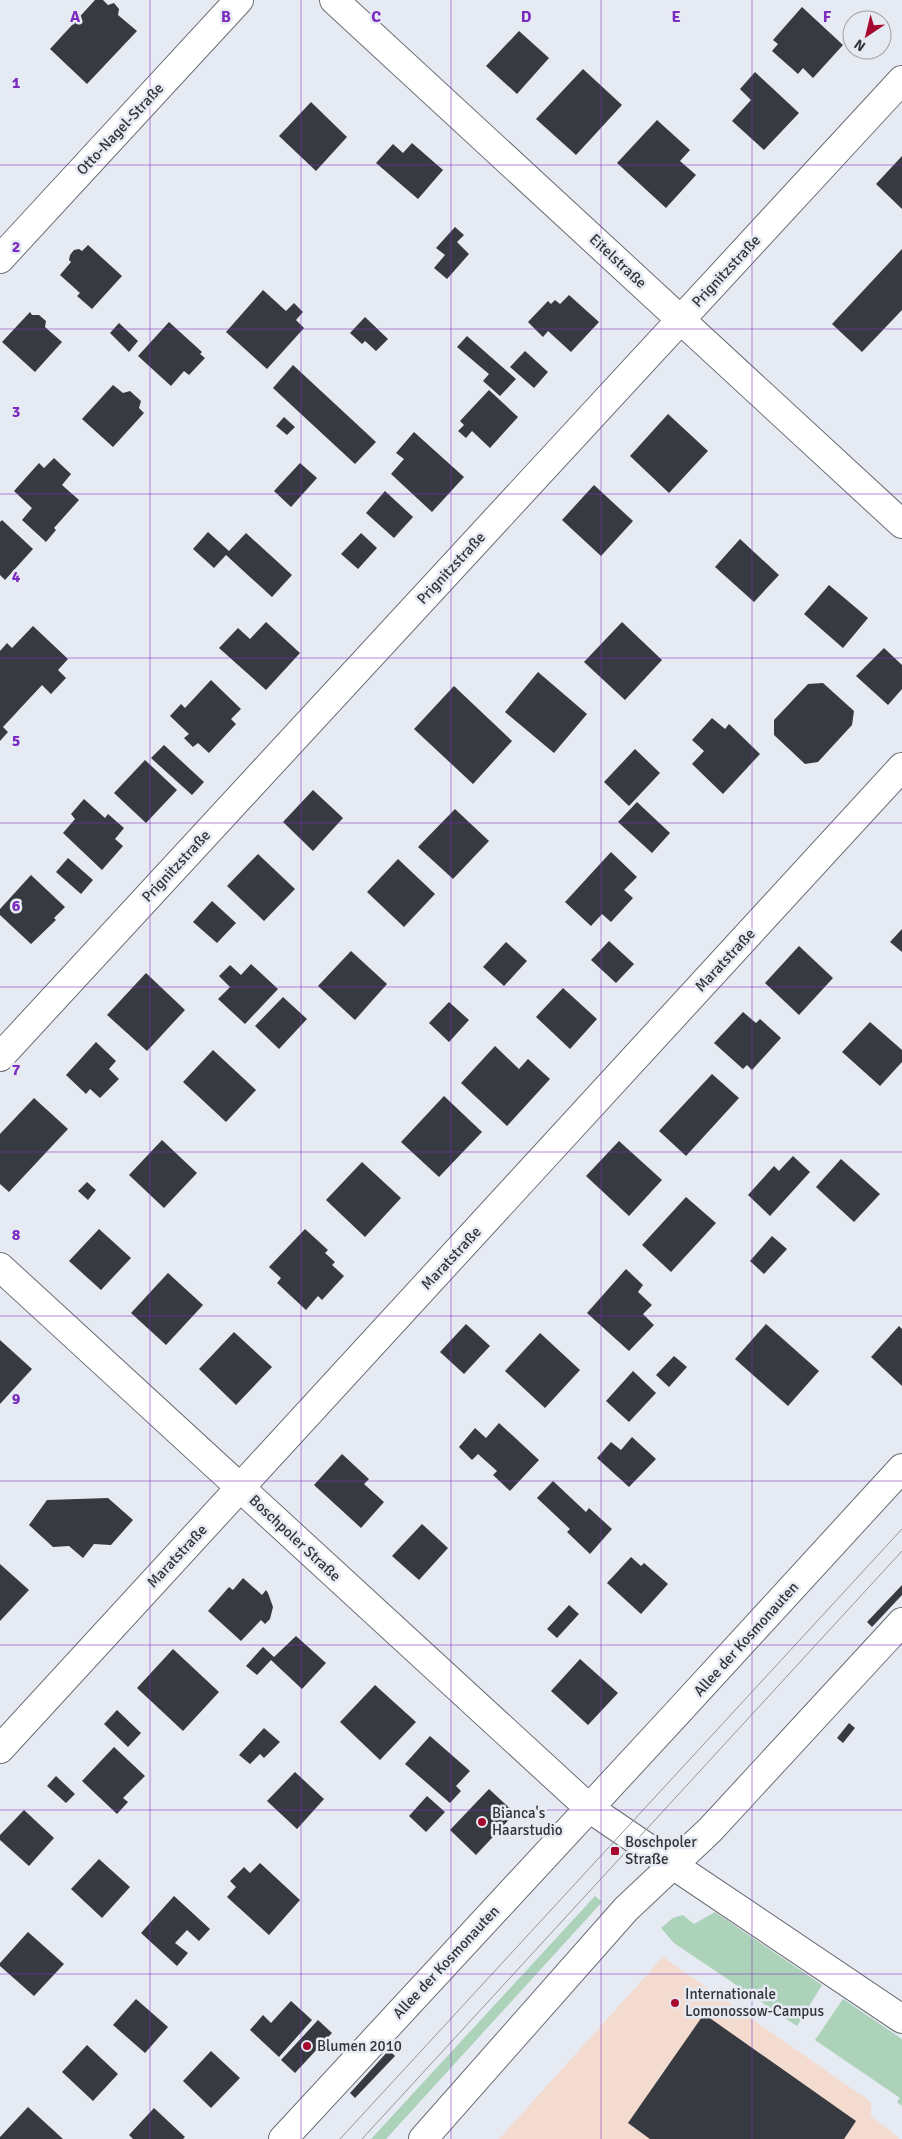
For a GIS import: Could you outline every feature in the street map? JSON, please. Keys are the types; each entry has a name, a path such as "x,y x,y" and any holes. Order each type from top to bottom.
{"street":[{"name":"Otto-Nagel-Straße","path":"0,259 239,0"},
{"name":"Eitelstraße","path":"334,0 902,524"},
{"name":"Prignitzstraße","path":"0,1057 902,80"},
{"name":"Maratstraße","path":"0,1749 902,767"},
{"name":"Boschpoler Straße","path":"0,1267 589,1808"},
{"name":"Allee der Kosmonauten","path":"283,2139 902,1468"},
{"path":"423,2139 626,1909 717,1822 902,1622"},
{"path":"589,1808 902,2019"}],"shaded area":[{"name":"Internationale Lomonossow-Campus","path":"663,1957 871,2102 871,2116 900,2139 499,2139"}],"green space":[{"path":"595,1896 602,1902 386,2139 371,2139"},
{"path":"715,1912 822,1985 797,2026 674,1943 661,1928 673,1918 683,1915 694,1924"},
{"path":"843,1999 902,2039 902,2106 897,2102 900,2098 815,2040"}],"building":[{"path":"95,0 103,0 108,5 114,3 119,9 118,15 137,31 87,84 50,49"},
{"path":"802,7 842,46 813,78 803,68 798,74 772,51 778,44 773,40"},
{"path":"519,31 549,58 517,94 486,66"},
{"path":"583,69 622,105 576,155 536,119"},
{"path":"755,72 799,113 764,150 732,121 751,100 740,89"},
{"path":"311,102 347,137 316,171 279,136"},
{"path":"657,120 690,150 680,161 696,175 666,208 617,163"},
{"path":"412,143 443,170 418,199 376,163 393,144 403,153"},
{"path":"902,156 902,209 876,184"},
{"path":"455,227 464,235 457,242 469,254 447,279 434,268 445,255 436,248"},
{"path":"88,245 122,276 92,309 77,296 80,293 60,275 71,262 69,260 70,255 74,250 79,249 82,251"},
{"path":"902,249 902,310 862,352 832,324"},
{"path":"263,290 286,311 294,303 303,312 296,320 304,328 267,369 226,332"},
{"path":"569,295 599,322 571,352 548,331 543,337 528,322 548,301 551,304 555,300 560,304"},
{"path":"30,312 32,315 39,315 46,321 45,327 62,342 35,372 2,342"},
{"path":"365,317 388,339 376,351 365,341 362,344 350,333"},
{"path":"169,322 202,352 200,354 205,358 189,375 184,371 171,386 138,356"},
{"path":"119,323 138,341 129,352 110,333"},
{"path":"467,336 516,379 500,396 483,381 489,374 457,347"},
{"path":"525,351 548,372 534,388 510,367"},
{"path":"293,365 376,442 355,464 273,388"},
{"path":"113,385 123,393 130,391 141,401 139,408 144,413 113,447 82,419"},
{"path":"489,390 518,417 490,448 472,431 466,438 458,431 464,425 460,421"},
{"path":"668,414 708,451 669,493 630,456"},
{"path":"284,417 295,427 287,435 276,426"},
{"path":"414,432 464,477 432,512 391,474 404,459 396,453"},
{"path":"54,458 71,474 62,485 79,500 54,528 56,530 46,542 22,520 32,508 14,491 39,463 44,468"},
{"path":"300,463 317,478 291,507 274,491"},
{"path":"594,485 633,521 601,556 562,520"},
{"path":"385,491 413,517 394,538 366,513"},
{"path":"2,520 33,549 5,580 0,575 0,522"},
{"path":"208,532 229,551 246,533 292,575 272,597 226,555 214,568 193,549"},
{"path":"361,533 377,548 358,569 341,554"},
{"path":"740,539 779,575 754,602 715,567"},
{"path":"829,585 868,618 843,648 804,614"},
{"path":"266,622 300,653 266,690 219,648 238,628 250,639"},
{"path":"622,622 662,660 625,700 584,662"},
{"path":"33,626 68,659 58,670 66,678 51,694 42,685 3,727 8,732 0,741 0,651 7,643 12,648"},
{"path":"884,648 902,665 902,689 888,705 856,676"},
{"path":"538,672 587,714 554,753 505,712"},
{"path":"211,680 241,709 231,719 236,724 209,753 198,743 193,747 184,738 189,734 170,716 181,704 185,708"},
{"path":"823,683 854,711 852,725 818,762 805,764 774,735 774,720 808,684"},
{"path":"454,686 512,741 473,784 414,729"},
{"path":"712,718 725,729 729,724 760,754 723,794 692,764 704,751 692,740"},
{"path":"164,745 204,782 192,795 151,758"},
{"path":"635,749 660,773 629,806 604,782"},
{"path":"145,760 177,790 146,823 114,793"},
{"path":"313,790 343,818 313,851 283,822"},
{"path":"84,799 105,818 108,814 124,828 115,839 123,846 102,870 63,833 75,819 71,814"},
{"path":"637,802 670,833 652,853 618,822"},
{"path":"455,809 489,841 453,879 418,847"},
{"path":"611,852 637,877 624,890 633,898 611,922 602,914 591,926 565,902"},
{"path":"258,854 295,889 264,921 227,886"},
{"path":"68,858 93,880 81,894 56,872"},
{"path":"398,859 435,894 404,927 367,892"},
{"path":"31,875 65,907 54,918 56,920 31,944 0,915 0,909"},
{"path":"212,901 236,923 217,943 193,922"},
{"path":"902,929 902,952 890,942"},
{"path":"609,941 634,964 616,983 591,960"},
{"path":"506,942 527,961 504,986 483,967"},
{"path":"799,946 833,978 799,1015 765,983"},
{"path":"351,951 387,984 355,1020 318,986"},
{"path":"251,964 278,989 245,1024 218,999 230,987 219,976 230,965 241,975"},
{"path":"146,973 185,1010 147,1051 107,1015"},
{"path":"563,988 597,1019 570,1049 536,1017"},
{"path":"283,997 307,1019 279,1049 255,1026"},
{"path":"449,1002 469,1020 449,1042 429,1023"},
{"path":"743,1012 756,1023 760,1019 781,1038 752,1070 747,1065 743,1069 714,1043"},
{"path":"870,1022 902,1050 902,1062 880,1086 842,1052"},
{"path":"96,1042 116,1061 109,1069 119,1079 100,1098 90,1089 86,1094 66,1075"},
{"path":"495,1046 519,1069 528,1059 550,1079 507,1126 461,1083"},
{"path":"213,1050 256,1090 226,1122 183,1082"},
{"path":"712,1074 739,1098 686,1156 659,1131"},
{"path":"444,1096 482,1132 439,1177 401,1142"},
{"path":"34,1098 68,1129 9,1192 0,1184 0,1134"},
{"path":"162,1140 197,1173 164,1208 129,1175"},
{"path":"619,1141 662,1180 629,1216 586,1176"},
{"path":"793,1156 810,1172 770,1216 748,1195 774,1166 779,1171"},
{"path":"841,1159 880,1194 854,1222 816,1187"},
{"path":"362,1162 401,1198 365,1237 326,1200"},
{"path":"87,1182 96,1190 88,1200 78,1191"},
{"path":"686,1197 716,1223 671,1272 642,1245"},
{"path":"99,1229 131,1258 101,1290 69,1261"},
{"path":"305,1229 328,1250 325,1253 335,1262 332,1265 344,1276 322,1300 318,1296 306,1310 277,1283 281,1278 269,1267"},
{"path":"772,1236 787,1249 764,1274 750,1261"},
{"path":"626,1269 643,1285 638,1292 652,1305 643,1314 654,1325 629,1351 587,1313"},
{"path":"168,1273 203,1305 166,1345 131,1313"},
{"path":"466,1324 490,1346 464,1374 440,1352"},
{"path":"766,1324 819,1371 788,1406 735,1359"},
{"path":"899,1326 902,1329 902,1386 871,1357"},
{"path":"234,1332 272,1367 236,1405 199,1369"},
{"path":"540,1333 580,1370 545,1408 505,1371"},
{"path":"0,1340 32,1369 0,1404"},
{"path":"674,1356 687,1367 669,1387 656,1375"},
{"path":"633,1371 656,1393 629,1422 606,1401"},
{"path":"499,1423 539,1460 510,1491 493,1475 497,1471 478,1454 472,1460 459,1447 475,1428 486,1438"},
{"path":"632,1437 656,1459 629,1487 597,1458 611,1442 621,1450"},
{"path":"342,1454 369,1479 364,1484 384,1502 361,1528 314,1485"},
{"path":"553,1481 586,1512 589,1508 612,1529 590,1554 567,1532 570,1529 537,1498"},
{"path":"108,1498 133,1520 111,1545 94,1544 83,1558 69,1546 53,1547 29,1525 47,1500"},
{"path":"422,1524 448,1548 419,1580 392,1556"},
{"path":"631,1557 641,1566 644,1563 668,1584 641,1614 607,1583"},
{"path":"0,1564 29,1590 0,1621"},
{"path":"243,1578 262,1595 266,1590 273,1607 270,1619 265,1624 261,1620 241,1641 208,1611 229,1587 233,1590"},
{"path":"902,1585 902,1595 872,1627 867,1622"},
{"path":"569,1605 579,1614 557,1638 547,1629"},
{"path":"296,1636 326,1663 302,1689 271,1660 257,1675 246,1666 263,1647 274,1657"},
{"path":"173,1649 219,1692 183,1731 137,1688"},
{"path":"580,1659 618,1693 588,1725 551,1691"},
{"path":"375,1685 416,1722 380,1760 340,1722"},
{"path":"117,1710 141,1733 128,1747 104,1724"},
{"path":"849,1723 855,1728 843,1743 837,1738"},
{"path":"264,1728 280,1742 264,1758 260,1754 250,1764 239,1755"},
{"path":"430,1736 470,1771 456,1786 461,1791 450,1803 405,1764"},
{"path":"114,1747 145,1776 123,1798 128,1802 117,1814 82,1781"},
{"path":"295,1772 324,1799 297,1829 267,1801"},
{"path":"56,1776 75,1794 66,1803 47,1786"},
{"name":"Bianca's Haarstudio","path":"489,1789 515,1813 476,1855 450,1830"},
{"path":"427,1796 445,1812 426,1832 409,1816"},
{"path":"24,1810 54,1838 29,1866 0,1840 0,1835"},
{"path":"99,1859 130,1887 102,1918 71,1889"},
{"path":"260,1863 300,1900 269,1935 227,1897 236,1887 230,1881 244,1867 250,1873"},
{"path":"174,1896 210,1929 199,1941 187,1930 175,1943 188,1953 177,1966 141,1933"},
{"path":"28,1932 64,1964 34,1996 0,1966 0,1963"},
{"path":"136,1999 168,2027 145,2053 113,2025"},
{"path":"291,2001 312,2020 279,2057 250,2030 263,2015 271,2023"},
{"path":"704,2014 856,2121 844,2139 650,2139 628,2123"},
{"name":"Blumen 2010","path":"318,2020 332,2033 295,2073 281,2060"},
{"path":"87,2045 118,2074 93,2101 62,2072"},
{"path":"389,2050 395,2056 355,2098 350,2093"},
{"path":"211,2051 240,2078 211,2108 183,2081"},
{"path":"28,2107 63,2139 0,2139"},
{"path":"154,2108 185,2137 183,2139 133,2139 129,2135"}],"tram line":[{"path":"340,2139 902,1529"},
{"path":"362,2139 902,1551"}],"place":[{"name":"Bianca's Haarstudio","path":"482,1822"},
{"name":"Boschpoler Straße","path":"615,1851"},
{"name":"Internationale Lomonossow-Campus","path":"675,2003"},
{"name":"Blumen 2010","path":"307,2046"}]}
